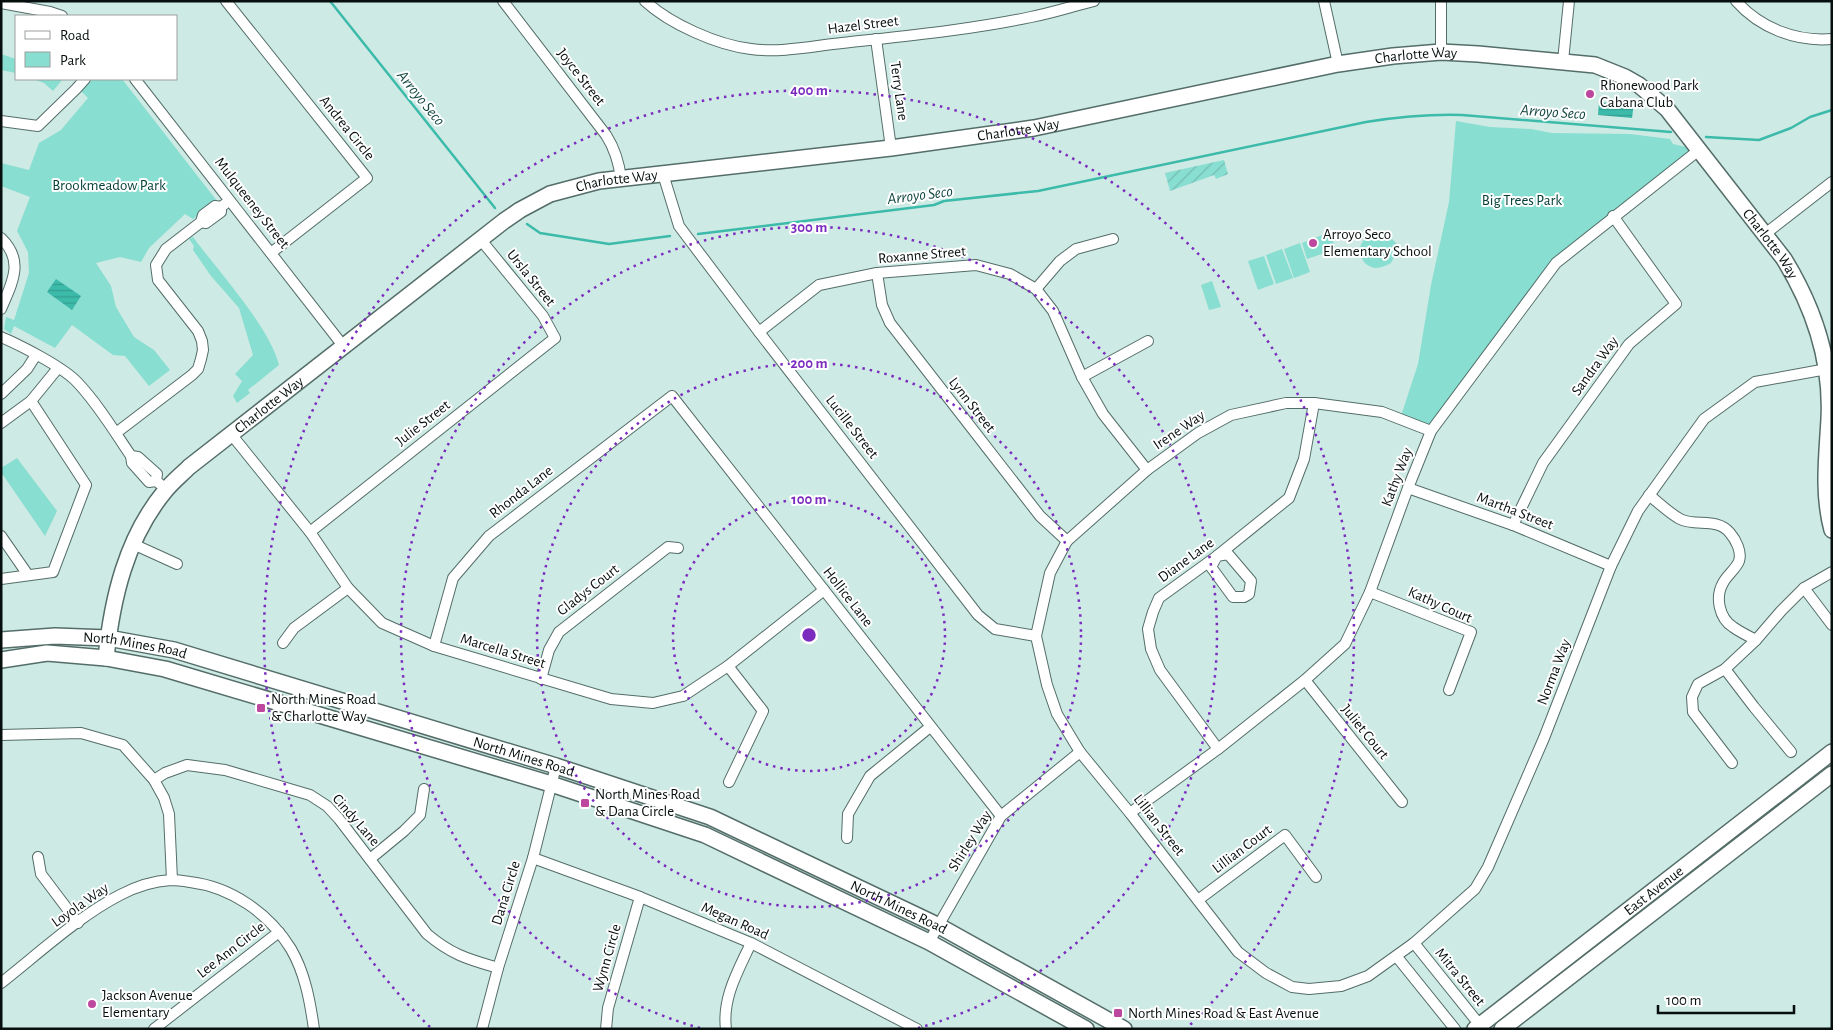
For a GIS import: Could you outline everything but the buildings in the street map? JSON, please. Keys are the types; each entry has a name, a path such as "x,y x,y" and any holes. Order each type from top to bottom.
{"main road":[{"name":"Charlotte Way","path":"106,658 118,584 133,544 161,486 190,467 504,221 550,194 599,181 891,148 1034,128 1338,64 1393,56 1441,52 1595,65 1626,77 1653,96 1667,109 1766,234 1788,266 1805,297 1814,319 1827,369 1829,418 1825,477 1826,501 1832,530"},
{"name":"North Mines Road","path":"1,640 55,636 108,638 174,650 556,766 710,817 939,926 1124,1029"},
{"name":"North Mines Road","path":"1,660 47,653 106,658 165,669 551,784 704,835 929,942 1086,1029"},
{"name":"East Avenue","path":"1479,1028 1832,752"},
{"name":"East Avenue","path":"1502,1029 1832,774"}],"street":[{"name":"Andrea Circle","path":"226,1 367,178 271,253"},
{"name":"Joyce Street","path":"503,1 614,146 620,166 621,179"},
{"name":"Hazel Street","path":"645,1 674,21 696,33 728,44 751,49 778,50 876,39 1031,17 1094,1"},
{"path":"1324,1 1338,64"},
{"path":"1441,1 1441,52"},
{"path":"1563,61 1570,1"},
{"path":"1736,1 1745,12 1784,34 1820,40 1832,38"},
{"path":"1,3 20,4 59,15"},
{"name":"Terry Lane","path":"876,39 891,148"},
{"path":"1,121 38,126 83,80"},
{"name":"Mulqueeney Street","path":"136,80 344,347"},
{"name":"Kathy Way","path":"1130,813 1305,680 1345,644 1370,592 1431,431 1556,263 1696,146"},
{"name":"Lucille Street","path":"663,174 679,226 978,615 995,629 1036,636"},
{"path":"1766,234 1832,182"},
{"path":"116,433 198,369 203,350 198,331 158,280 156,265 166,250 201,222 203,215 215,206 221,207 230,200"},
{"name":"Sandra Way","path":"1513,525 1543,463 1629,344 1676,304 1614,216"},
{"path":"1,238 10,247 16,266 1,309"},
{"path":"1036,289 1060,261 1076,249 1113,239"},
{"name":"Ursla Street","path":"481,240 544,316 555,338"},
{"name":"Roxanne Street","path":"759,332 819,285 877,274 976,265 1010,274 1036,289 1053,311 1082,377 1103,414 1147,470"},
{"name":"Lynn Street","path":"877,274 882,305 890,323 1040,516 1068,541"},
{"path":"1,337 36,355 75,380 95,402 131,456 132,463 150,482 161,486"},
{"name":"Julie Street","path":"310,532 555,338"},
{"path":"1082,377 1148,340"},
{"path":"1,394 27,369 36,355"},
{"path":"1,423 31,401 58,368"},
{"name":"Norma Way","path":"1309,989 1341,986 1368,976 1414,943 1475,889 1488,867 1544,738 1611,566 1638,511 1704,419 1755,382 1827,369"},
{"name":"Hollice Lane","path":"672,396 1001,816"},
{"name":"Rhonda Lane","path":"434,646 453,578 490,536 672,396"},
{"path":"1,579 53,572 86,485 31,401"},
{"name":"Irene Way","path":"1036,636 1050,573 1068,541 1147,470 1198,433 1231,415 1286,404 1314,403 1382,412 1431,431"},
{"name":"Diane Lane","path":"1218,748 1160,670 1151,649 1148,629 1159,598 1217,556 1289,498 1304,458 1314,403"},
{"name":"Marcella Street","path":"231,434 310,532 348,588 382,623 434,646 611,699 653,703 683,696 728,666 824,590"},
{"name":"Martha Street","path":"1408,488 1513,525 1611,566"},
{"path":"1649,495 1681,519 1711,522 1721,526 1730,533 1740,549 1739,562 1722,584 1718,603 1722,614 1731,626 1756,640"},
{"path":"1,536 28,575"},
{"path":"133,544 176,564"},
{"name":"Gladys Court","path":"541,678 549,650 559,632 668,547 678,548"},
{"path":"1228,554 1251,581 1249,594 1244,597 1233,597 1211,567 1217,556 1228,554"},
{"path":"1732,763 1693,712 1692,697 1698,684 1725,669 1756,640 1804,588 1832,572"},
{"path":"283,643 294,628 348,588"},
{"path":"1804,588 1832,625"},
{"name":"Kathy Court","path":"1370,592 1471,632 1450,690"},
{"name":"Lillian Street","path":"1036,636 1047,685 1055,706 1080,752 1238,952 1266,973 1292,987 1309,989"},
{"path":"728,666 762,711 729,782"},
{"path":"1725,669 1754,708 1791,752"},
{"name":"Juliet Court","path":"1305,680 1402,802"},
{"path":"847,838 848,814 870,776 930,727"},
{"path":"2,732 81,734 123,744 154,780 164,798 168,814 172,880"},
{"name":"Shirley Way","path":"929,942 1001,816 1080,752"},
{"name":"Cindy Lane","path":"154,780 164,773 187,765 207,766 310,795 327,806 339,819 428,934 443,948 459,957 498,968"},
{"name":"Dana Circle","path":"482,1029 498,968 533,858 556,766"},
{"path":"370,859 420,815 424,789"},
{"name":"Lillian Court","path":"1198,900 1285,836 1316,877"},
{"path":"38,857 41,874 78,923"},
{"name":"Megan Road","path":"533,858 640,897 751,944 913,1028"},
{"name":"Loyola Way","path":"1,983 78,923 121,894 142,886 172,880 201,884 222,890 259,912 279,932 301,970 308,994 314,1029"},
{"name":"Wynn Circle","path":"606,1029 608,1008 640,897"},
{"name":"Lee Ann Circle","path":"154,1029 279,932"},
{"name":"Mitra Street","path":"1414,943 1479,1028"},
{"path":"726,1029 724,1015 727,999 751,944"},
{"path":"1397,956 1455,1029"}],"green space":[{"path":"1,54 15,59 15,73 1,70"},
{"path":"36,80 62,80 53,91 44,83"},
{"name":"Brookmeadow Park","path":"92,80 123,80 217,201 193,219 185,214 149,248 141,262 120,257 96,263 111,286 116,307 134,337 154,350 170,370 149,386 125,356 113,355 72,325 55,348 14,326 11,334 4,329 6,317 14,320 29,273 28,252 17,231 30,197 1,186 1,163 29,170 39,143 61,130 88,98 81,91"},
{"name":"Big Trees Park","path":"1456,121 1490,127 1531,129 1552,133 1630,134 1670,139 1673,144 1699,150 1556,263 1431,431 1400,419 1418,364 1431,285 1449,202"},
{"path":"1224,160 1228,174 1216,179 1214,175 1170,191 1165,173"},
{"path":"1330,232 1336,249 1307,259 1302,243"},
{"path":"1379,233 1388,235 1397,244 1397,252 1391,263 1376,268 1363,261 1360,248 1366,238"},
{"path":"193,237 254,316 265,333 279,365 248,390 250,393 237,403 233,396 242,381 235,374 253,355 239,308 211,276 193,250 194,246 189,239"},
{"path":"1300,243 1310,272 1294,278 1284,249"},
{"path":"1282,249 1293,278 1276,284 1266,255"},
{"path":"1264,256 1274,284 1258,290 1248,261"},
{"path":"1212,281 1221,307 1209,310 1201,285"},
{"path":"17,458 57,511 45,536 3,475 1,476 1,468"}],"shaded area":[{"path":"1599,102 1627,105 1628,103 1634,103 1632,118 1598,115"},
{"path":"56,279 81,296 72,310 47,292"}],"waterway":[{"name":"Arroyo Seco","path":"330,1 495,208"},
{"name":"Arroyo Seco","path":"1706,137 1759,140 1791,128 1810,117 1832,110"},
{"path":"698,234 934,205 944,201 1038,191 1366,122 1402,117 1462,115 1671,132"},
{"name":"Arroyo Seco","path":"527,224 540,233 609,244 670,236"}],"place":[{"name":"Rhonewood Park Cabana Club","path":"1590,94"},
{"name":"Arroyo Seco Elementary School","path":"1313,243"},
{"name":"North Mines Road & Charlotte Way","path":"261,708"},
{"name":"North Mines Road & Dana Circle","path":"585,803"},
{"name":"Jackson Avenue Elementary","path":"92,1004"},
{"name":"North Mines Road & East Avenue","path":"1118,1013"}]}
